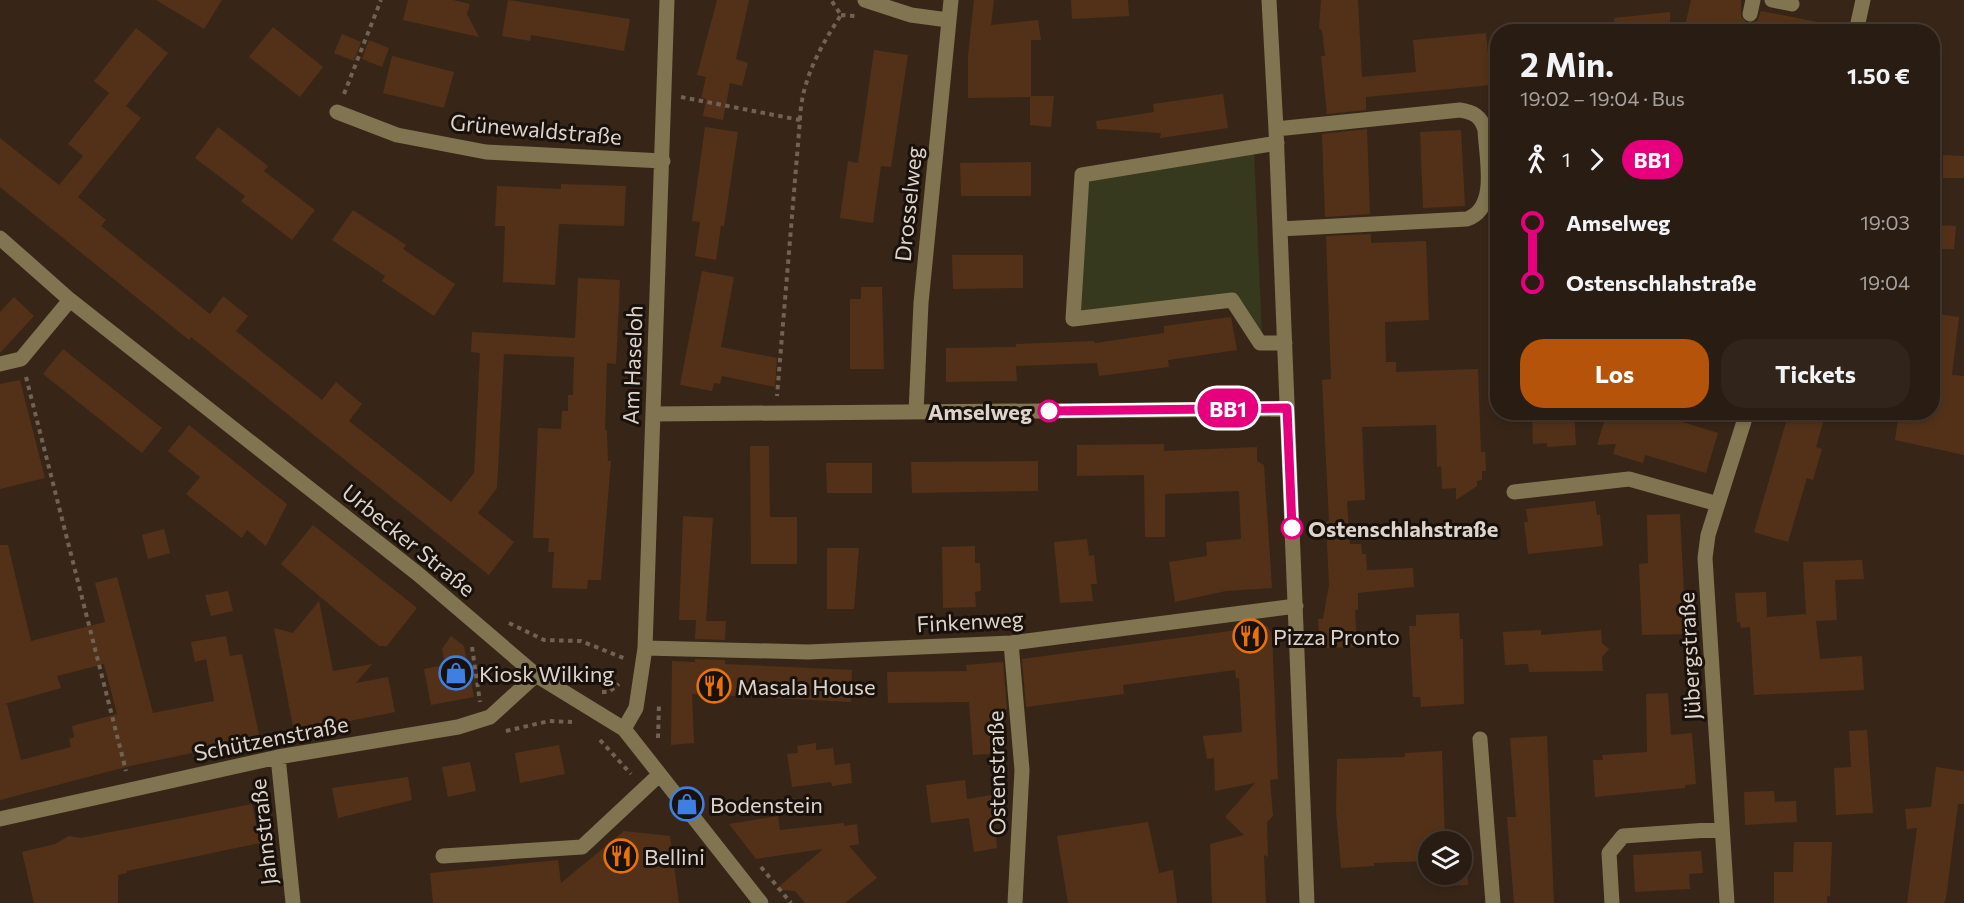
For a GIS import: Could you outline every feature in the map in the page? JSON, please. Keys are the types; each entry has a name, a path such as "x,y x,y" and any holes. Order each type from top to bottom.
{"street":[{"name":"Am Haseloh","path":"624,729 636,708 645,648 663,161 673,97 667,0"},
{"path":"866,0 911,15 948,20"},
{"name":"Drosselweg","path":"916,412 921,303 951,0"},
{"path":"1269,0 1277,136 1307,903"},
{"path":"1772,0 1792,4"},
{"path":"1858,24 1863,0"},
{"path":"1280,230 1467,219 1477,215 1484,207 1487,195 1485,130 1482,121 1472,112 1460,110 1277,136 1082,176 1073,319 1232,300 1260,343 1285,343"},
{"name":"Grünewaldstraße","path":"337,112 397,135 486,152 663,161"},
{"name":"Urbecker Straße","path":"0,238 70,300 418,574 536,675 624,729 761,903"},
{"path":"0,364 21,359 70,300"},
{"path":"653,414 1287,408"},
{"name":"Jübergstraße","path":"1727,903 1705,558 1708,535 1744,420"},
{"path":"1514,492 1629,479 1718,504"},
{"name":"Finkenweg","path":"645,648 808,652 1011,643 1296,606"},
{"name":"Ostenstraße","path":"1011,643 1022,770 1015,903"},
{"name":"Schützenstraße","path":"0,819 278,757 458,727 490,717 536,675"},
{"path":"1480,739 1493,903"},
{"name":"Jahnstraße","path":"278,757 293,903"},
{"path":"443,856 582,848 659,776"},
{"path":"1612,903 1609,853 1623,836 1722,830"}],"path":[{"path":"337,112 381,0"},
{"path":"788,400 777,400 800,103 819,49 841,15 831,0"},
{"path":"673,97 680,109"},
{"path":"673,97 800,120"},
{"path":"21,359 131,791"},
{"path":"625,666 626,659"},
{"path":"595,692 609,692 622,678"},
{"path":"657,743 659,696"},
{"path":"754,858 791,903"}],"green space":[{"path":"1254,151 1262,337 1236,294 1079,312 1088,179"}],"building":[{"path":"156,0 222,0 204,29"},
{"path":"408,0 453,0 470,4 467,14 479,37 403,20"},
{"path":"508,0 630,19 624,51 531,35 530,41 502,36"},
{"path":"717,0 749,0 736,59 748,63 742,86 730,83 723,120 703,116 706,99 701,98 706,77 697,75"},
{"path":"974,0 994,0 991,25 1038,20 1041,40 1031,40 1031,96 1054,96 1051,127 1030,125 1030,97 968,98 968,56"},
{"path":"1071,0 1128,0 1129,16 1072,19"},
{"path":"1321,0 1358,0 1362,77 1416,72 1413,40 1486,33 1490,85 1366,97 1366,110 1327,114 1321,56 1325,56 1322,31 1319,28"},
{"path":"1691,0 1741,0 1741,16 1747,23 1757,21 1761,11 1818,22 1818,24 1699,24 1686,22"},
{"path":"1670,12 1670,24 1614,24 1614,18"},
{"path":"273,27 323,67 300,97 249,57"},
{"path":"136,28 168,53 126,106 141,118 78,197 106,220 101,226 210,314 223,296 248,316 236,331 322,400 336,382 362,404 349,421 451,502 474,473 480,353 471,352 472,332 575,338 578,278 620,280 616,364 607,363 605,430 607,431 608,461 611,461 601,580 588,580 587,589 552,588 554,552 548,552 549,538 533,538 538,428 561,429 562,411 568,411 568,395 573,395 574,357 504,354 497,488 478,513 514,542 489,575 191,337 189,340 0,187 0,138 59,185 83,156 68,144 109,93 94,81"},
{"path":"342,34 361,42 354,61 334,53"},
{"path":"369,40 389,48 382,67 362,59"},
{"path":"874,50 908,55 891,167 881,166 873,223 840,218 848,161 858,163"},
{"path":"392,56 454,72 444,108 383,93"},
{"path":"1223,94 1228,128 1160,138 1161,133 1097,129 1096,121 1154,112 1153,104"},
{"path":"218,127 268,166 264,171 315,210 292,240 241,201 245,196 195,158"},
{"path":"705,127 738,132 724,226 721,226 716,260 695,256 700,222 692,221"},
{"path":"1367,129 1370,214 1325,217 1322,134"},
{"path":"1461,130 1465,206 1423,208 1420,132"},
{"path":"1943,155 1964,156 1964,178 1943,178"},
{"path":"1031,162 1031,196 961,196 960,163"},
{"path":"561,184 626,186 624,226 559,224 555,285 503,282 505,226 495,226 497,186 561,189"},
{"path":"353,210 406,245 403,249 455,284 434,316 382,281 385,276 332,240"},
{"path":"1940,225 1956,226 1954,249 1940,249"},
{"path":"1371,234 1371,243 1426,241 1429,320 1385,322 1386,362 1396,362 1396,372 1478,369 1481,452 1485,452 1486,471 1482,471 1482,480 1477,481 1477,486 1456,500 1456,488 1442,489 1441,466 1437,467 1436,425 1362,427 1365,500 1347,501 1350,544 1361,544 1362,554 1366,554 1367,570 1413,568 1414,587 1358,593 1358,610 1355,610 1357,647 1320,648 1318,619 1323,619 1329,585 1326,522 1329,521 1322,380 1331,379 1326,236"},
{"path":"952,255 1023,255 1023,288 953,289"},
{"path":"702,271 734,277 721,347 777,358 775,387 722,376 720,384 714,383 712,391 680,385"},
{"path":"861,287 882,287 884,369 850,369 850,299 861,299"},
{"path":"14,297 34,316 0,353 0,312"},
{"path":"1940,314 1959,317 1952,375 1964,376 1964,455 1895,440 1898,420 1940,420"},
{"path":"1231,317 1237,350 1168,360 1169,367 1099,376 1097,363 1016,366 1017,381 946,382 946,348 1016,347 1016,344 1094,341 1095,343 1164,333 1164,326"},
{"path":"63,349 162,428 142,453 43,374"},
{"path":"20,380 45,478 0,489 0,384"},
{"path":"1532,420 1574,420 1576,445 1547,447 1547,443 1533,444"},
{"path":"1605,420 1676,420 1718,433 1706,473 1645,455 1643,463 1613,454 1616,444 1597,445"},
{"path":"1787,420 1824,420 1816,447 1822,449 1813,480 1807,478 1788,542 1754,532"},
{"path":"189,425 287,504 266,546 247,530 242,538 186,494 200,477 168,451"},
{"path":"1164,444 1164,451 1257,447 1257,461 1264,465 1272,588 1226,591 1175,602 1169,562 1207,556 1206,542 1241,539 1239,491 1165,494 1165,537 1145,537 1144,475 1077,476 1077,445"},
{"path":"750,446 769,446 770,517 797,517 797,564 751,564"},
{"path":"1038,461 1038,491 912,493 911,462"},
{"path":"826,463 872,463 872,493 827,493"},
{"path":"1595,501 1597,515 1600,515 1603,546 1528,554 1524,522 1528,522 1526,509"},
{"path":"1680,514 1686,634 1642,635 1639,564 1648,563 1647,515"},
{"path":"683,516 713,518 706,621 726,621 725,640 695,639 696,620 679,620"},
{"path":"313,525 417,608 387,646 379,646 281,564"},
{"path":"164,529 170,553 148,559 142,535"},
{"path":"1087,539 1089,556 1094,555 1097,584 1091,584 1093,601 1060,603 1054,542"},
{"path":"0,545 8,545 31,641 105,622 95,583 117,577 153,713 214,701 206,659 195,662 191,642 226,636 230,656 242,654 260,739 130,766 0,800","holes":["104,664 117,714 72,726 74,737 69,739 71,747 21,760 7,704 1,705 61,688 57,676"]},
{"path":"975,546 975,563 980,563 981,591 975,592 976,607 943,608 942,547"},
{"path":"827,548 859,548 854,609 827,609"},
{"path":"1862,560 1864,579 1835,580 1837,620 1816,621 1820,659 1862,656 1864,690 1754,695 1750,627 1741,628 1740,622 1737,622 1735,593 1766,592 1767,617 1806,614 1803,562"},
{"path":"228,591 233,611 211,616 205,595"},
{"path":"319,601 333,671 372,664 356,683 388,677 395,712 294,732 274,628 293,633"},
{"path":"1459,613 1460,639 1463,639 1464,704 1421,707 1420,697 1413,697 1409,626 1416,626 1416,615"},
{"path":"1267,626 1272,634 1278,779 1270,780 1273,816 1267,822 1268,857 1264,855 1266,903 1212,903 1210,844 1244,835 1225,817 1255,783 1215,791 1214,758 1207,759 1203,736 1242,732 1239,678 1236,679 1235,670 1123,685 1124,694 1026,707 1022,659"},
{"path":"1541,630 1541,635 1601,630 1602,643 1609,649 1602,657 1603,671 1529,672 1528,664 1505,665 1503,632"},
{"path":"451,636 464,646 474,697 431,705 424,669 445,665 442,649"},
{"path":"695,659 725,660 725,664 852,670 851,702 692,694 694,743 671,745 672,661 695,662"},
{"path":"1003,662 1007,709 1002,710 1005,753 973,755 969,702 888,703 887,672 967,671 966,665"},
{"path":"1668,693 1671,735 1692,733 1696,784 1685,785 1685,788 1595,797 1593,760 1603,760 1602,755 1647,752 1646,694"},
{"path":"1867,730 1873,813 1836,815 1834,768 1851,767 1849,731"},
{"path":"1547,736 1554,903 1514,903 1507,817 1516,817 1510,738"},
{"path":"816,743 816,750 833,748 835,765 850,763 852,783 832,786 831,782 792,787 787,754 798,753 797,746"},
{"path":"559,745 565,774 520,783 515,753"},
{"path":"1442,751 1445,831 1418,831 1418,861 1374,863 1374,866 1341,868 1336,812 1337,759 1405,757 1405,753"},
{"path":"470,762 476,791 448,797 442,767"},
{"path":"1936,767 1964,771 1964,804 1958,804 1946,898 1944,903 1907,903 1917,828 1907,829 1905,809 1931,807"},
{"path":"408,777 412,800 338,818 332,788"},
{"path":"965,780 967,799 992,795 997,848 974,852 969,818 931,823 926,785"},
{"path":"1774,791 1775,802 1796,801 1797,822 1745,825 1744,792"},
{"path":"252,804 260,843 127,871 127,873 118,875 118,903 34,903 22,852 55,844 69,836 81,838"},
{"path":"778,816 780,830 844,823 844,826 857,824 859,844 849,846 877,878 845,903 805,903 795,891 775,890 823,849 756,859 729,824"},
{"path":"1148,822 1159,873 1173,870 1177,903 1068,903 1057,836"},
{"path":"624,831 670,836 679,903 433,903 430,873 558,860 561,883"},
{"path":"1794,842 1832,842 1830,896 1827,896 1827,903 1774,903 1774,872 1793,872"},
{"path":"1701,851 1703,873 1689,874 1690,889 1635,892 1633,855"}],"bus line":[{"name":"BB1","path":"1049,411 1287,408 1292,528"}],"place":[{"name":"Amselweg","path":"1049,411"},
{"name":"Ostenschlahstraße","path":"1292,528"},
{"name":"Pizza Pronto","path":"1250,636"},
{"name":"Kiosk Wilking","path":"456,673"},
{"name":"Masala House","path":"714,686"},
{"name":"Bodenstein","path":"687,804"},
{"name":"Bellini","path":"621,856"}]}
